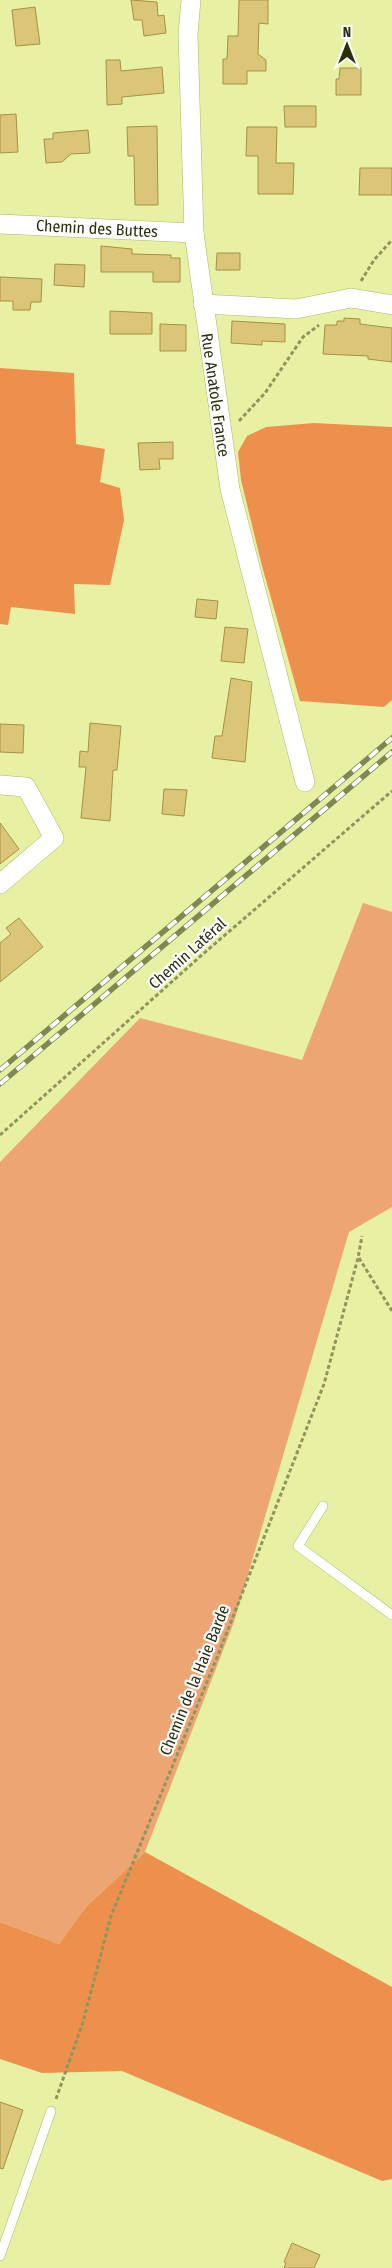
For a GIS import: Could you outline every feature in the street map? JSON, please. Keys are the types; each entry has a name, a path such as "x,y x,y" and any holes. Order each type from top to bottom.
{"street":[{"name":"Rue Anatole France","path":"191,0 188,34 194,233 222,439 230,490 305,782"},
{"name":"Chemin des Buttes","path":"0,224 194,233"},
{"path":"203,304 296,310 350,298 392,305"},
{"path":"0,785 26,787 54,838 0,884"}],"lane":[{"path":"323,1506 298,1546 392,1616"},
{"path":"0,2256 51,2111"}],"path":[{"path":"350,298 374,260 392,240"},
{"path":"222,439 265,393 303,337 323,320"},
{"name":"Chemin Latéral","path":"0,1135 203,954 392,791"},
{"name":"Chemin de la Haie Barde","path":"51,2111 83,2022 111,1916 222,1646 324,1384 358,1258 362,1236"},
{"path":"358,1258 392,1311"}],"shaded area":[{"path":"0,368 74,373 76,444 105,449 100,482 120,488 124,520 110,585 74,584 75,614 11,607 8,625 0,624"},
{"path":"314,423 392,427 392,700 384,707 300,701 262,566 241,480 238,452 247,436 266,427"},
{"path":"363,903 392,912 392,1207 349,1232 234,1622 145,1852 86,1907 59,1944 0,1922 0,1162 140,1018 302,1060"},
{"path":"145,1852 392,1987 392,2179 382,2181 122,2071 42,2073 0,2059 0,1922 59,1944 86,1907"}],"building":[{"path":"131,0 157,2 158,16 164,15 166,33 144,36 142,20 134,20"},
{"path":"239,0 268,0 268,24 259,23 258,54 266,60 266,71 247,71 247,84 223,84 223,59 227,59 228,36 238,36"},
{"path":"35,7 40,44 16,46 12,10"},
{"path":"106,60 120,60 121,71 162,67 164,93 122,97 122,104 107,105"},
{"path":"340,68 361,68 361,95 336,95 336,79 339,79"},
{"path":"284,106 316,106 316,127 285,127"},
{"path":"16,114 18,152 0,153 0,115"},
{"path":"157,126 158,205 135,205 134,156 128,156 127,127"},
{"path":"247,127 277,127 276,163 294,163 293,194 258,194 258,156 246,156"},
{"path":"88,130 90,153 71,154 62,162 46,163 44,139 53,139 53,133"},
{"path":"360,168 392,168 392,195 359,195"},
{"path":"101,246 132,249 132,254 171,255 171,258 180,258 180,282 153,282 153,272 101,272"},
{"path":"217,253 240,253 240,270 216,270"},
{"path":"55,264 85,265 84,287 54,285"},
{"path":"0,277 42,279 41,302 31,302 30,310 13,310 13,301 0,301"},
{"path":"110,311 152,313 152,334 110,334"},
{"path":"344,318 360,319 360,324 392,328 392,362 368,359 368,356 323,354 325,325 337,325 337,321 344,321"},
{"path":"232,321 285,324 285,342 262,341 262,345 231,343"},
{"path":"160,324 186,325 186,351 160,351"},
{"path":"173,442 173,459 159,459 160,469 140,470 138,443"},
{"path":"197,599 218,601 216,619 195,617"},
{"path":"225,627 248,629 244,663 221,661"},
{"path":"231,678 252,682 245,762 212,758 215,736 222,736"},
{"path":"90,723 121,726 117,770 113,770 110,821 81,818 86,767 79,767 80,751 88,752"},
{"path":"0,724 24,725 23,753 0,752"},
{"path":"164,789 187,790 184,816 162,814"},
{"path":"0,823 19,849 0,864"},
{"path":"19,918 43,947 0,982 0,943 11,934 6,928"},
{"path":"0,2102 23,2110 3,2169 0,2168"},
{"path":"292,2243 320,2255 314,2268 284,2268 286,2263 284,2262"}],"railway":[{"path":"0,1070 392,738"},
{"path":"0,1084 392,752"}]}
